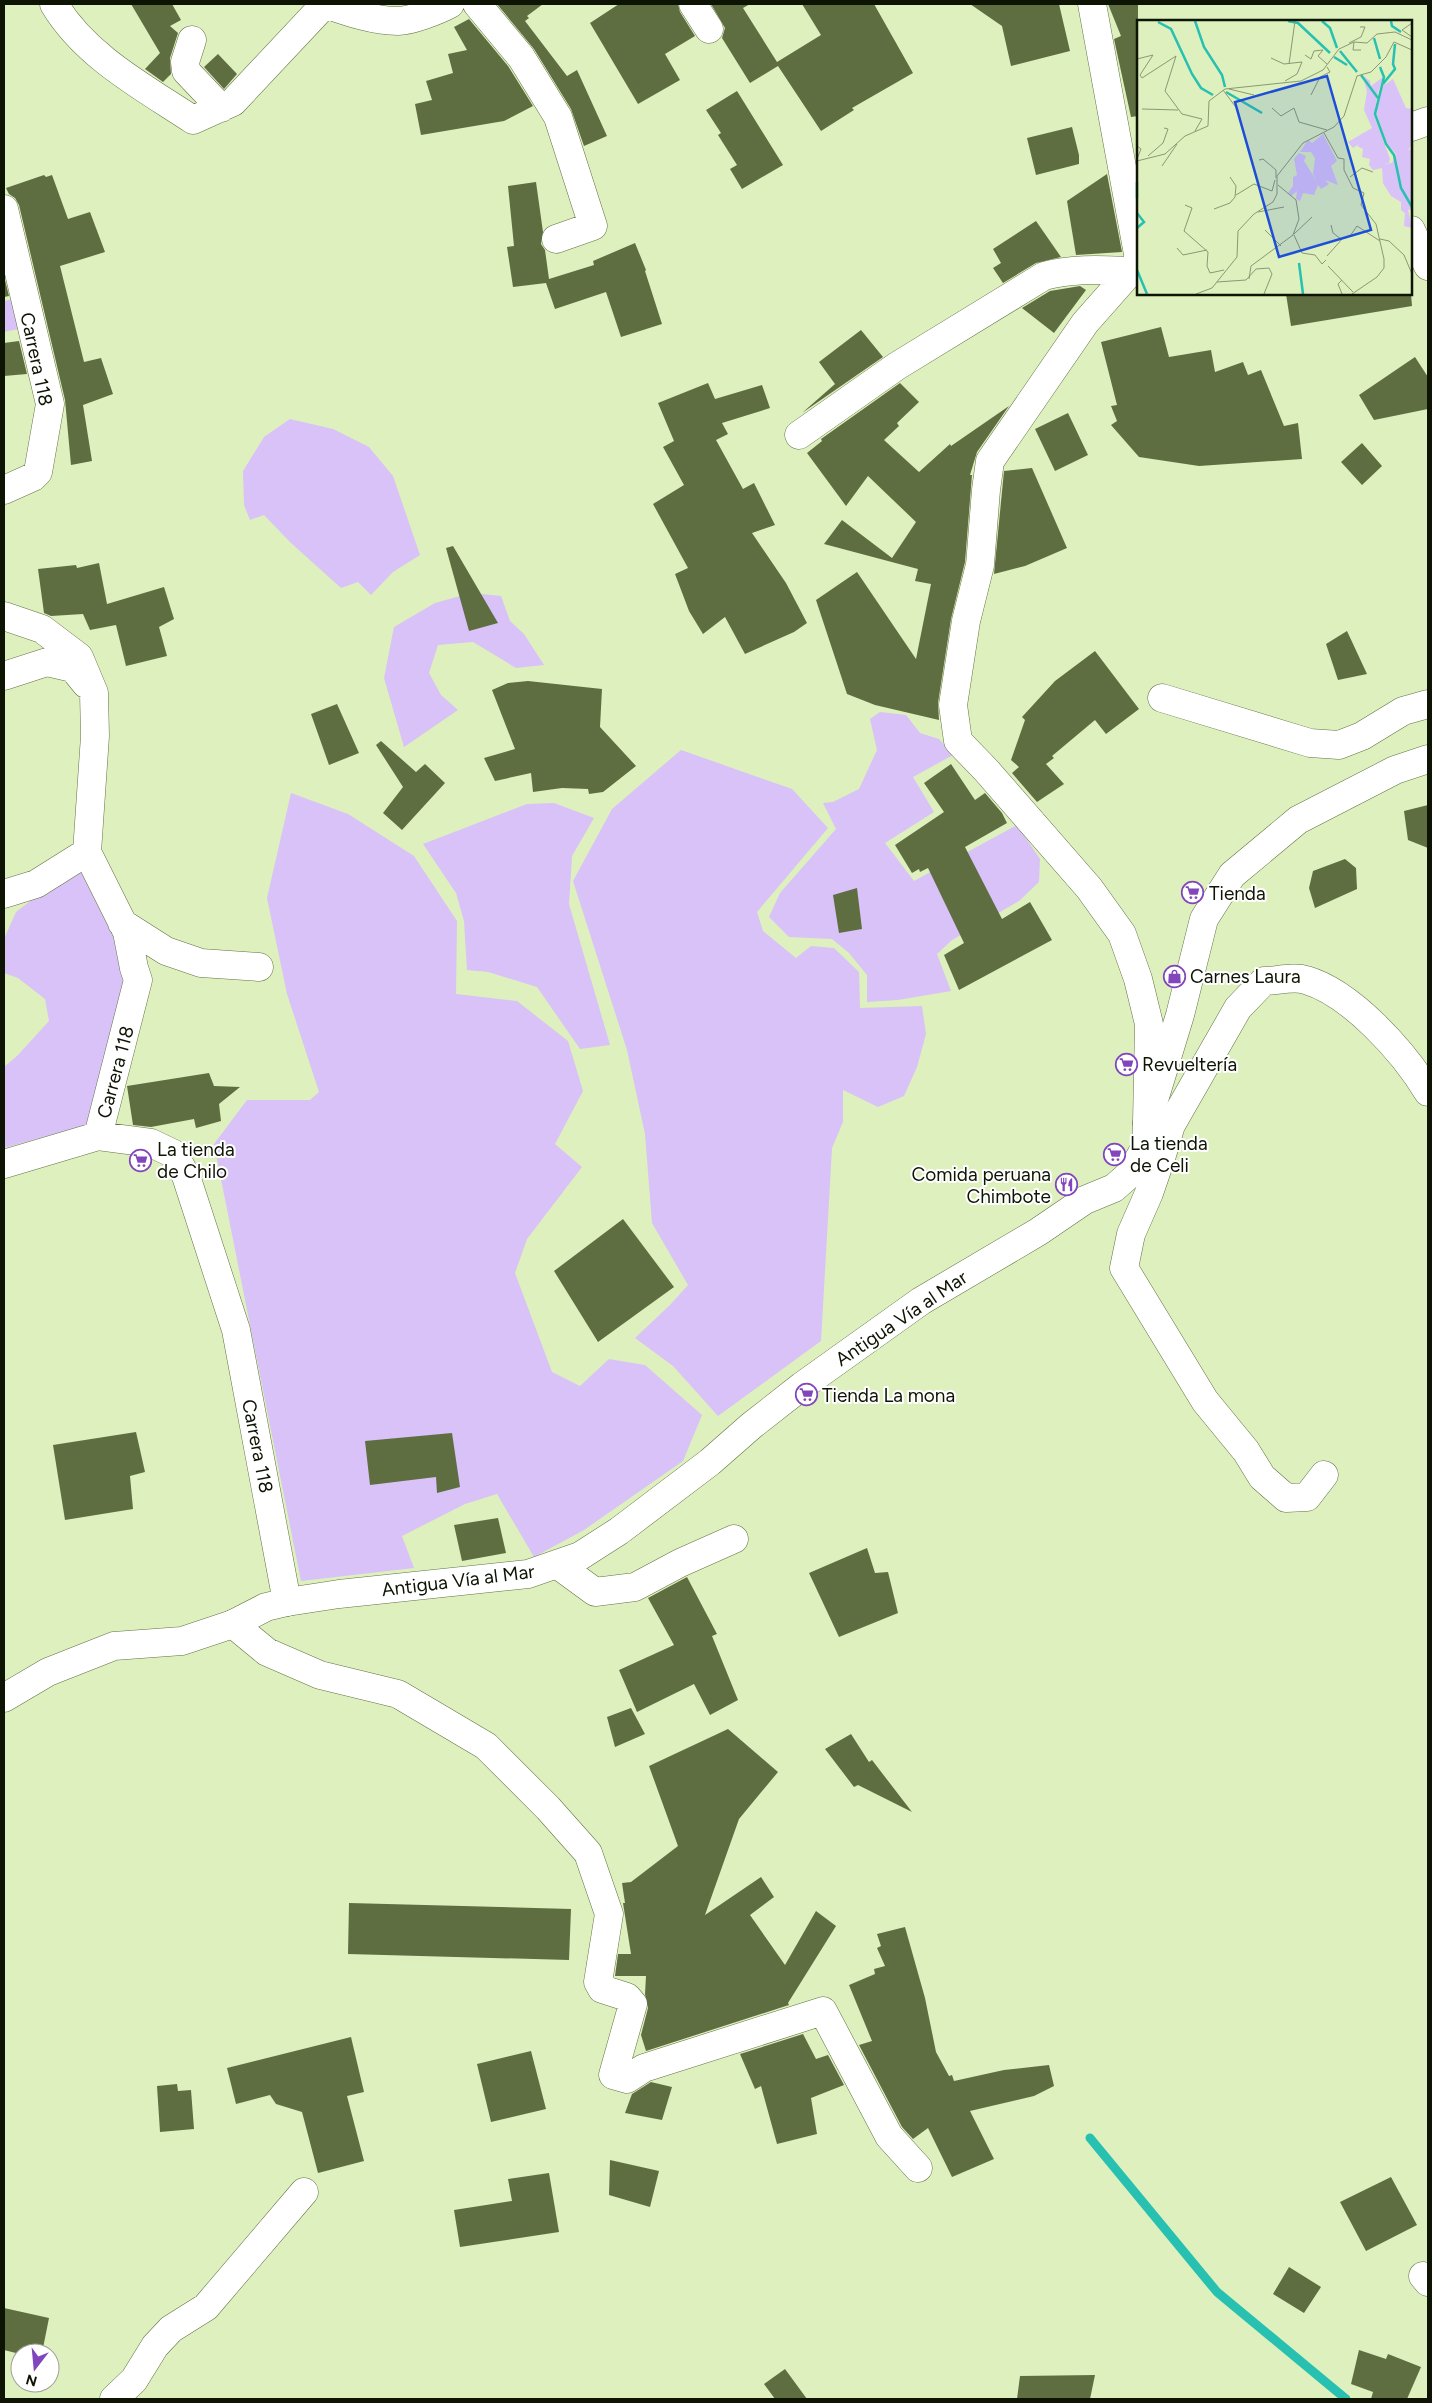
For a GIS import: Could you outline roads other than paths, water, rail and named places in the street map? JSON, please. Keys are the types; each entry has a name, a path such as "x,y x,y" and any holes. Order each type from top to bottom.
{"street":[{"path":"54,4 66,24 118,70 193,120 233,102 325,4 353,14 399,21 443,8 450,4"},
{"path":"477,4 521,57 558,118 593,226 556,239"},
{"path":"693,4 708,29"},
{"path":"1092,4 1136,263 1085,324 990,461 980,565 966,621 953,705 958,741 1090,888 1122,934 1138,979 1149,1024 1147,1123 1161,1158"},
{"path":"192,40 185,62 186,71 221,108"},
{"path":"1412,127 1428,122"},
{"name":"Carrera 118","path":"4,209 50,404 42,458 38,472 33,477 4,490"},
{"path":"1412,232 1428,266"},
{"path":"799,435 897,366 1044,276 1063,271 1136,263"},
{"path":"4,616 42,629 80,656 94,693 95,736 87,852 36,884 4,894"},
{"path":"4,676 47,662 73,668 94,693"},
{"path":"1162,698 1310,743 1339,745 1362,736 1403,711 1428,704"},
{"name":"Antigua Vía al Mar","path":"4,1698 48,1672 114,1646 182,1640 233,1624 266,1607 288,1602 339,1594 528,1574 580,1556 619,1532 710,1462 750,1426 802,1386 921,1301 1038,1232 1085,1200 1114,1188 1131,1174 1146,1146 1147,1123 1180,1014 1204,919 1232,875 1298,820 1396,770 1428,759"},
{"name":"Carrera 118","path":"87,852 122,923 138,980 98,1136 151,1143 174,1154 186,1176 236,1330 288,1602"},
{"path":"122,923 166,951 201,962 259,967"},
{"path":"1324,1475 1306,1498 1286,1498 1262,1477 1246,1451 1205,1401 1124,1268 1131,1234 1149,1193 1171,1125 1238,1008 1264,981 1304,979 1323,987 1352,1004 1412,1066 1428,1092"},
{"path":"4,1164 98,1136"},
{"path":"558,1564 595,1592 635,1587 680,1562 734,1539"},
{"path":"233,1624 267,1652 320,1675 398,1694 486,1746 548,1808 588,1853 609,1914 598,1982 602,1989 627,1997 633,2004 613,2075 627,2079 644,2068 823,2011 889,2136 918,2168"},
{"path":"114,2399 134,2380 156,2346 171,2329 206,2307 304,2192"}],"waterway":[{"path":"1090,2138 1217,2292 1346,2399"}],"place":[{"name":"Tienda","path":"1193,893"},
{"name":"Carnes Laura","path":"1174,976"},
{"name":"Revueltería","path":"1126,1064"},
{"name":"La tienda de Celi","path":"1114,1154"},
{"name":"La tienda de Chilo","path":"141,1160"},
{"name":"Comida peruana Chimbote","path":"1067,1185"},
{"name":"Tienda La mona","path":"806,1395"}]}
